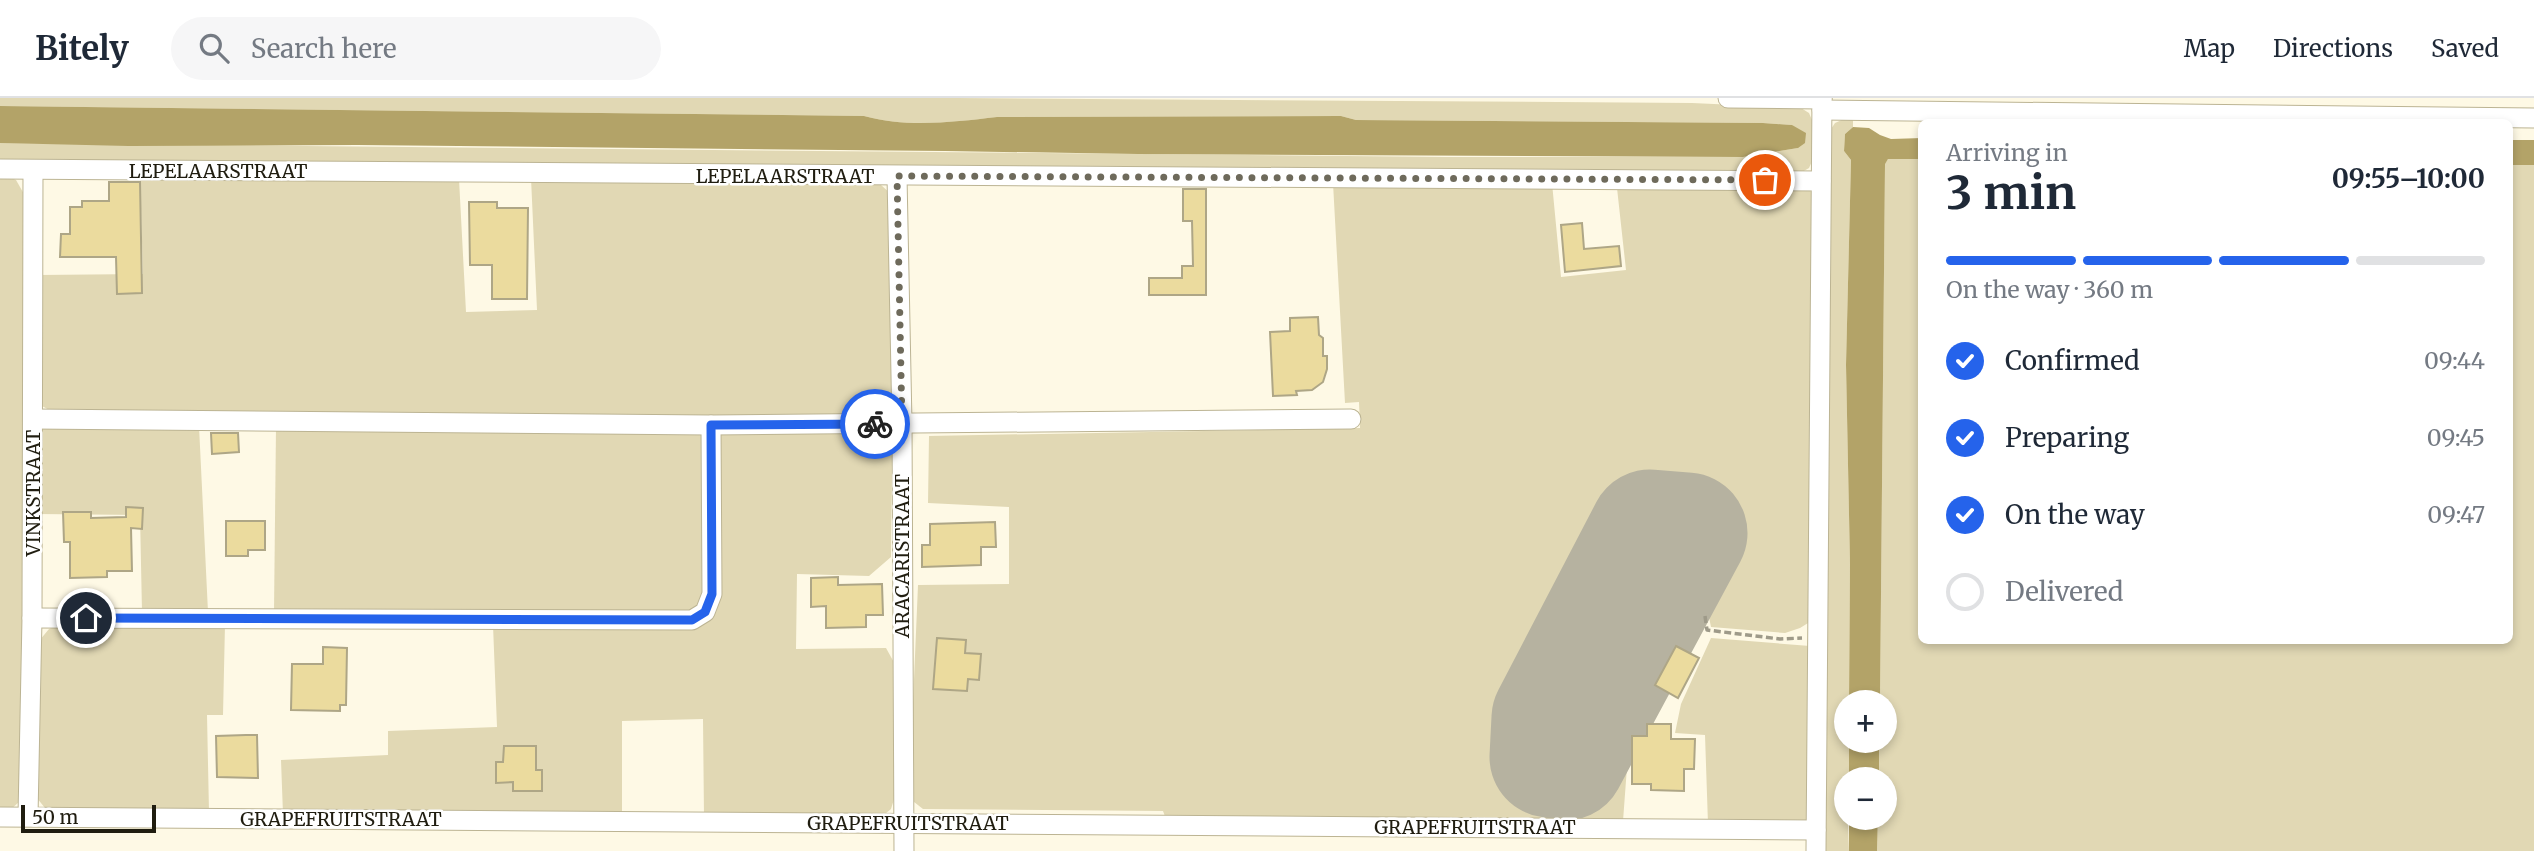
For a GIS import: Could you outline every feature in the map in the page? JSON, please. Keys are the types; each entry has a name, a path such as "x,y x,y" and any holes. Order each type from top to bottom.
{"street":[{"path":"1728,98 2534,118"},
{"path":"1816,851 1822,102"},
{"name":"LEPELAARSTRAAT","path":"0,169 1821,181"},
{"name":"VINKSTRAAT","path":"28,816 32,618 33,170"},
{"name":"ARACARISTRAAT","path":"897,176 902,424 904,851"},
{"path":"33,419 711,425 1351,419"},
{"path":"32,618 692,620 705,612 712,594 711,425"},
{"name":"GRAPEFRUITSTRAAT","path":"0,817 1816,830"}],"path":[{"path":"1705,616 1707,630 1780,639 1818,637"}],"shaded area":[{"path":"0,98 957,98 1692,103 1801,108 1809,113 1812,120 1813,159 1809,168 1802,172 0,164 0,143 1446,157 1743,157 1798,148 1792,125 1763,123 1356,120 1341,116 997,117 914,123 864,116 0,106"},
{"path":"0,106 864,116 914,123 997,117 1341,116 1356,120 1763,123 1792,125 1806,133 1805,143 1798,148 1743,157 1138,154 357,145 129,146 0,143"},
{"path":"1844,119 1853,120 1853,127 1845,134 1844,151 1851,160 1846,365 1850,564 1849,690 1834,690 1834,753 1849,753 1849,767 1834,767 1834,830 1848,830 1849,851 1821,851 1831,129 1835,123"},
{"path":"1853,127 1869,128 1891,139 1918,138 1918,159 1888,159 1885,164 1880,690 1849,690 1850,564 1846,365 1851,160 1844,151 1845,134"},
{"path":"2513,140 2534,140 2534,165 2513,165"},
{"path":"1888,159 1918,159 1918,644 2513,644 2513,165 2534,165 2534,851 1877,851 1878,830 1897,830 1897,767 1879,767 1879,753 1897,753 1897,690 1880,690 1885,163"},
{"path":"0,173 16,180 24,194 24,790 20,801 9,811 0,811"},
{"path":"140,175 459,179 466,312 537,310 531,178 868,182 881,185 892,195 894,401 890,412 878,419 53,412 42,406 39,396 38,275 143,274"},
{"path":"1333,183 1552,183 1561,277 1626,270 1617,188 1807,186 1814,196 1813,620 1785,633 1711,627 1708,612 1655,602 1693,530 1648,527 1548,719 1546,762 1567,766 1590,722 1630,727 1623,821 1166,819 1163,811 923,809 909,798 918,585 1009,584 1009,507 928,503 929,436 1360,428 1359,402 1345,403"},
{"path":"50,423 199,426 208,612 142,612 140,515 37,514 39,430"},
{"path":"276,427 707,432 708,593 691,614 274,612"},
{"path":"718,430 877,431 892,440 891,557 869,576 797,574 796,649 886,648 896,666 895,796 891,809 880,818 704,817 703,719 622,721 622,817 283,814 281,760 388,755 388,731 497,727 493,625 696,627 716,612 719,601"},
{"path":"66,623 225,624 223,715 207,715 209,812 45,808 37,798 39,641 49,629"},
{"path":"1711,638 1810,646 1809,826 1708,824 1705,735 1675,733 1681,704"},
{"path":"1849,753 1879,753 1879,767 1849,767"},
{"path":"1849,830 1878,830 1877,851 1849,851"}],"building":[{"path":"109,182 140,182 142,293 117,294 116,257 60,257 61,234 70,234 70,207 82,207 82,201 109,201"},
{"path":"1183,189 1206,189 1206,295 1149,295 1149,278 1182,278 1182,266 1193,266 1192,221 1183,221"},
{"path":"469,202 497,202 497,208 528,208 527,299 492,299 492,265 470,265"},
{"path":"1582,223 1584,249 1619,246 1621,266 1565,272 1561,225"},
{"path":"1318,317 1319,335 1323,338 1323,356 1327,356 1323,382 1312,390 1296,391 1297,395 1273,396 1270,332 1290,331 1290,318"},
{"path":"211,433 238,433 239,452 212,454"},
{"path":"126,507 143,508 142,529 131,528 132,571 107,571 107,577 70,578 70,542 64,542 63,512 91,512 91,518 126,517"},
{"path":"226,521 265,521 265,550 248,550 248,556 226,556"},
{"path":"995,522 996,547 981,547 981,565 922,567 922,545 930,545 930,524"},
{"path":"838,577 838,585 882,584 883,615 866,615 866,627 826,628 826,606 811,607 811,578"},
{"path":"937,638 966,640 965,653 981,654 979,680 968,679 967,691 933,689"},
{"path":"1676,646 1699,658 1678,698 1655,685"},
{"path":"323,647 347,648 346,705 340,705 340,711 291,710 292,664 323,664"},
{"path":"1647,724 1671,724 1671,739 1695,739 1694,769 1684,769 1684,791 1651,790 1651,784 1632,784 1632,736 1647,736"},
{"path":"257,735 258,778 217,777 216,736"},
{"path":"504,746 536,746 536,770 542,770 542,791 513,791 513,782 496,783 496,762 503,762"}],"runway":[{"path":"1650,530 1687,533 1565,760 1550,757 1552,718 1650,530"}],"way so far":[{"path":"875,424 902,424 897,176 1765,180"}],"route":[{"path":"86,618 692,620 705,612 712,594 711,425 875,424"}]}
